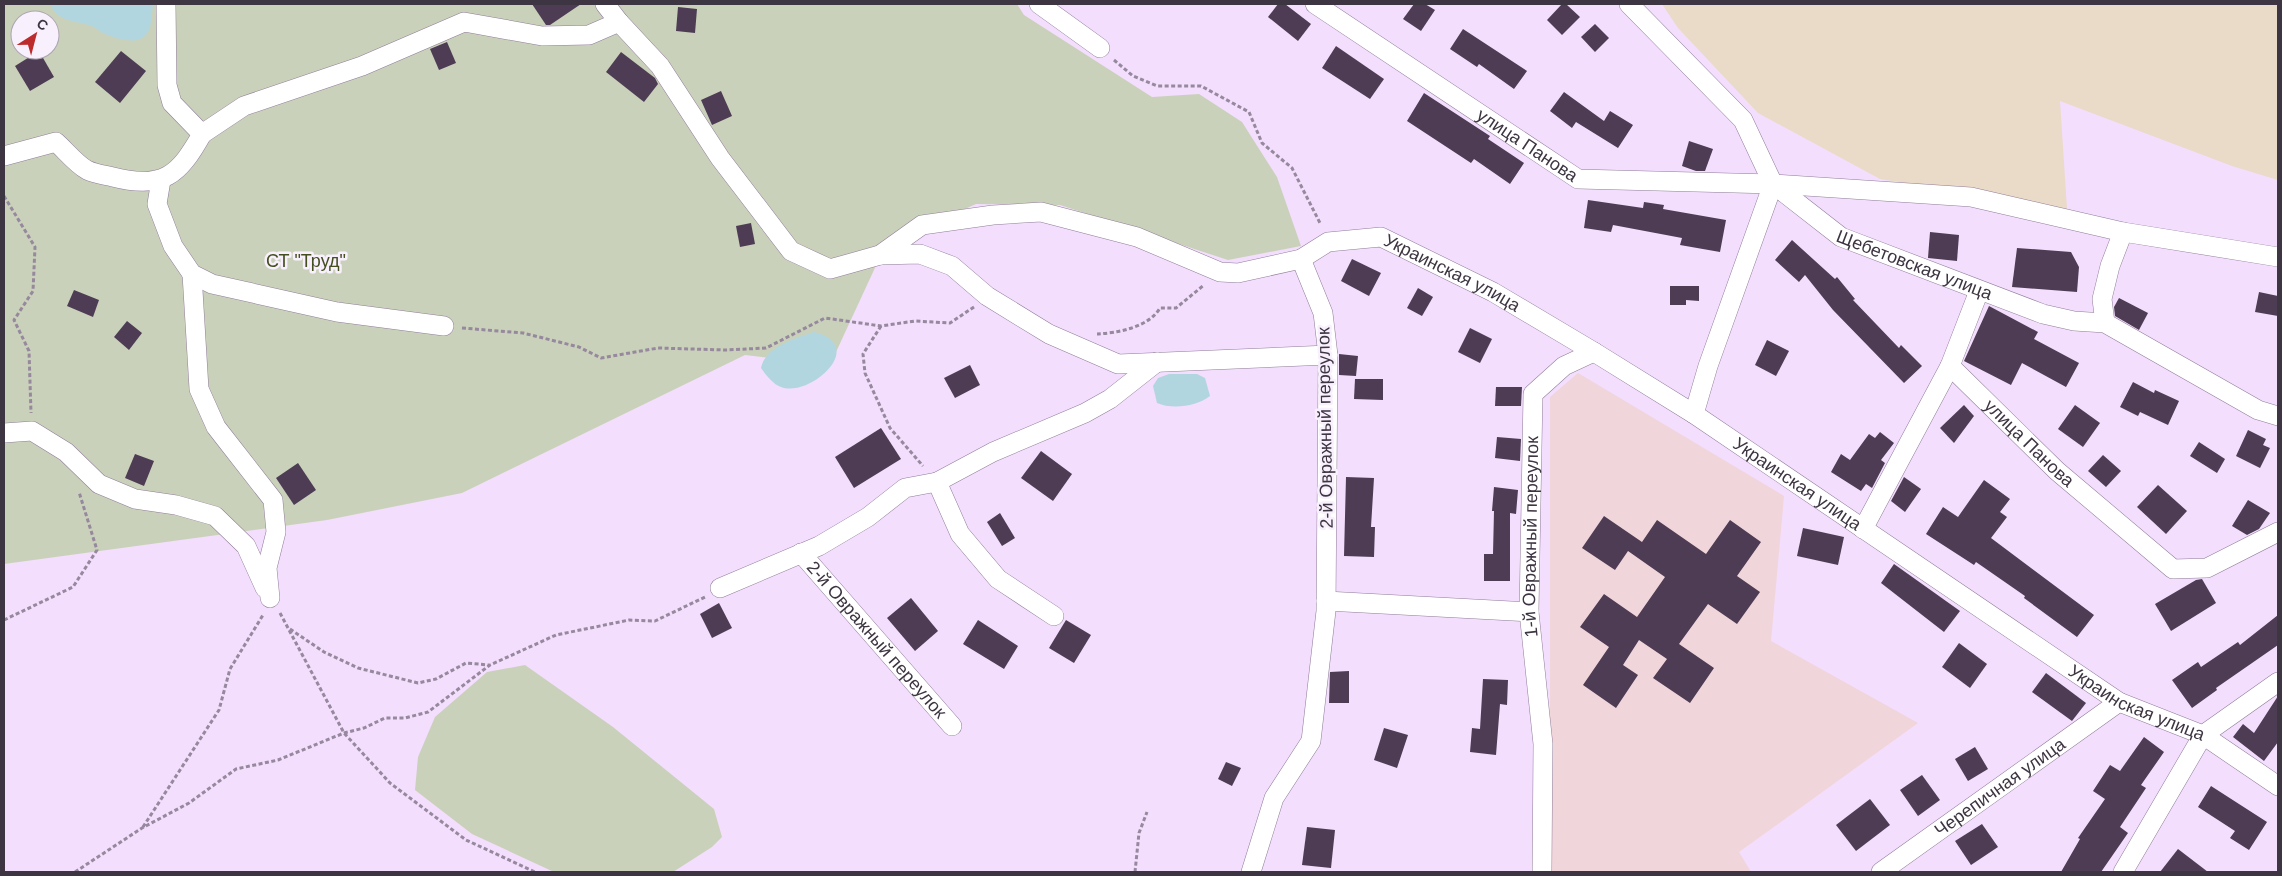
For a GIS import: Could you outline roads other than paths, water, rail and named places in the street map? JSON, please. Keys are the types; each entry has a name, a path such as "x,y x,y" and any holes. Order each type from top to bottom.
{"street":[{"path":"166,4 167,85 172,103 202,134"},
{"path":"605,4 660,66 720,158 791,251 830,269 880,255 920,254 952,266 987,296 1049,334 1118,364 1328,355"},
{"path":"1039,4 1100,48"},
{"name":"улица Панова","path":"1315,4 1578,179 1773,184 1971,197 2123,232 2278,257"},
{"name":"Щебетовская улица","path":"1629,4 1743,120 1773,184 1841,238 2043,314 2074,321 2105,323 2258,410 2278,416"},
{"path":"4,156 56,142 87,170 128,180 161,180 177,170 189,158 202,134 244,106 362,66 464,22 542,36 589,35 619,22"},
{"path":"161,180 157,204 173,246 192,274 212,284 337,312 444,326"},
{"path":"1694,414 1708,366 1773,184"},
{"path":"880,255 922,225 993,215 1041,212 1137,237 1220,272 1238,272 1301,259"},
{"path":"2105,323 2102,298 2110,266 2123,232"},
{"name":"Украинская улица","path":"1301,259 1328,242 1381,236 1493,292 1694,414 2119,702 2203,736 2278,786"},
{"name":"2-й Овражный переулок","path":"1251,872 1274,798 1311,741 1326,601 1328,355 1323,313 1301,259"},
{"path":"4,433 32,431 66,452 99,484 135,499 176,505 215,516 246,546 270,598 267,568 276,532 273,500 216,427 199,389 192,274"},
{"path":"1863,529 1950,366 1979,291"},
{"name":"1-й Овражный переулок","path":"1542,872 1543,744 1529,612 1533,394 1564,366 1594,352"},
{"name":"2-й Овражный переулок","path":"720,588 819,546 868,517 906,488 937,482 993,452 1085,413 1110,398 1157,362"},
{"name":"улица Панова","path":"1950,366 2057,471 2173,570 2208,568 2278,532"},
{"path":"937,482 960,534 998,579 1054,616"},
{"name":"2-й Овражный переулок","path":"800,553 952,726"},
{"path":"1326,601 1529,612"},
{"path":"2123,872 2203,736 2278,682"},
{"name":"Черепичная улица","path":"1881,872 2119,702"}],"park label":[{"name":"СТ \"Труд\"","path":"306,261"}]}
